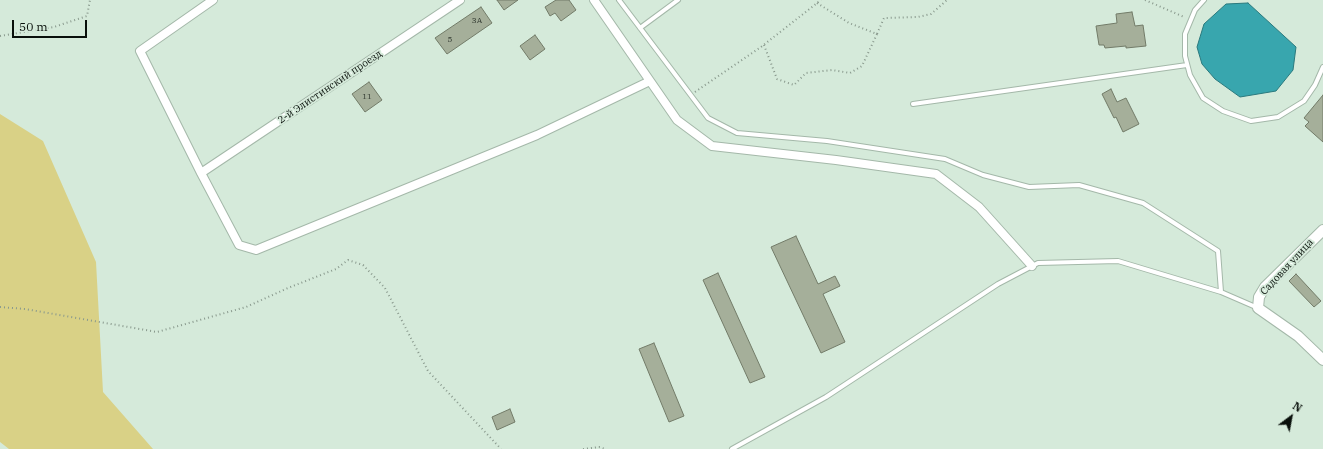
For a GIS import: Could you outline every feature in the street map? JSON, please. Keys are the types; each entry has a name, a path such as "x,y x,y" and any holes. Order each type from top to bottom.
{"street":[{"path":"213,0 140,51 239,245 256,250 537,135 650,81"},
{"name":"2-й Элистинский проезд","path":"201,173 460,0"},
{"path":"594,0 677,120 712,146 836,160 936,174 979,207 1032,266"},
{"name":"Садовая улица","path":"1258,308 1259,297 1265,287 1323,230"},
{"path":"1258,308 1298,336 1323,360"}],"lane":[{"path":"619,0 708,118 737,133 827,141 945,159 983,175 1029,187 1079,185 1143,203 1218,251 1221,292"},
{"path":"640,28 678,0"},
{"path":"1204,0 1195,10 1185,34 1185,56 1190,75 1203,98 1223,111 1251,121 1278,117 1304,101 1315,85 1323,67"},
{"path":"913,104 1187,64"},
{"path":"732,449 826,398 998,284 1038,263 1118,261 1221,292 1258,308"}],"path":[{"path":"0,36 54,27 87,16 90,0"},
{"path":"691,95 764,45 821,0"},
{"path":"764,45 777,79 794,85 806,73 832,70 850,73 862,66 884,18 918,17 931,14 947,0"},
{"path":"1145,0 1191,20"},
{"path":"817,3 849,23 877,34"},
{"path":"0,307 25,309 157,332 246,307 336,269 348,260 363,265 386,288 428,371 501,449"},
{"path":"583,449 599,447 605,449"}],"shaded area":[{"path":"0,114 43,141 96,262 103,392 153,449 9,449 0,442"}],"water":[{"path":"1248,3 1296,47 1293,70 1276,91 1240,97 1215,79 1202,64 1197,47 1204,24 1226,4"}],"building":[{"path":"497,0 518,0 504,10"},
{"path":"556,0 569,0 576,10 561,21 555,13 550,16 545,7"},
{"path":"481,7 492,23 447,54 435,38"},
{"path":"1132,12 1135,26 1143,25 1146,46 1105,48 1104,45 1099,45 1096,26 1117,23 1116,14"},
{"path":"535,35 545,49 530,60 520,46"},
{"path":"369,82 382,100 365,112 352,94"},
{"path":"1111,89 1117,102 1126,98 1139,124 1123,132 1102,94"},
{"path":"1323,95 1323,142 1305,126 1309,122 1304,118"},
{"path":"796,236 818,284 835,276 840,286 823,294 845,342 821,353 771,247"},
{"path":"718,273 765,377 750,383 703,280"},
{"path":"1296,274 1321,301 1314,307 1289,281"},
{"path":"654,343 684,416 669,422 639,349"},
{"path":"510,409 515,422 497,430 492,417"}]}
